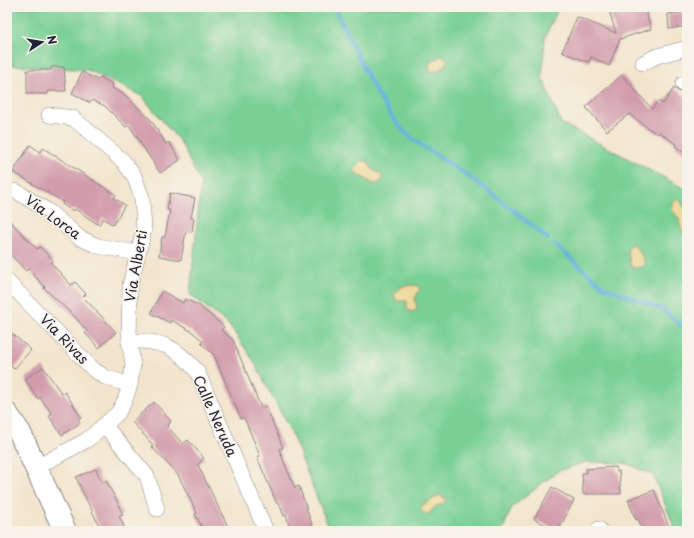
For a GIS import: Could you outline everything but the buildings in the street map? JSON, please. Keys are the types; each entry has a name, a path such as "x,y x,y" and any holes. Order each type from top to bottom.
{"street":[{"path":"644,63 657,56 687,48"},
{"name":"Via Alberti","path":"37,467 87,440 105,426 118,413 130,385 132,364 129,341 130,285 144,230 142,198 134,176 123,160 73,118 49,115"},
{"name":"Via Lorca","path":"16,191 48,211 80,238 98,246 137,253"},
{"name":"Via Rivas","path":"7,281 94,370 105,378 130,385"},
{"name":"Calle Neruda","path":"129,341 150,340 167,346 184,356 196,371 266,531"},
{"path":"7,414 20,433 37,467 65,531"},
{"path":"105,426 146,476 157,509"}],"green space":[{"path":"9,7 559,7 545,37 542,77 561,123 687,190 687,531 676,531 653,475 626,463 585,462 558,471 512,507 502,531 330,531 292,434 252,358 229,325 190,294 201,184 181,143 142,96 88,70 12,65"}],"sand":[{"path":"442,56 447,58 446,65 435,72 431,71 429,68 430,62"},
{"path":"362,161 368,161 372,169 382,175 380,183 374,184 354,172 356,167"},
{"path":"679,199 687,211 687,234 681,230 679,219 672,210 674,201"},
{"path":"631,244 635,245 644,259 644,264 640,267 634,268 631,266 627,249"},
{"path":"417,285 420,289 415,298 417,310 411,312 407,309 407,301 396,301 394,294 403,286"},
{"path":"440,495 445,498 445,503 436,506 428,514 421,511 421,506"}],"waterway":[{"path":"334,7 372,85 400,127 413,140 457,168 486,189 548,239"},
{"path":"554,244 604,287 662,309 687,330"}]}
